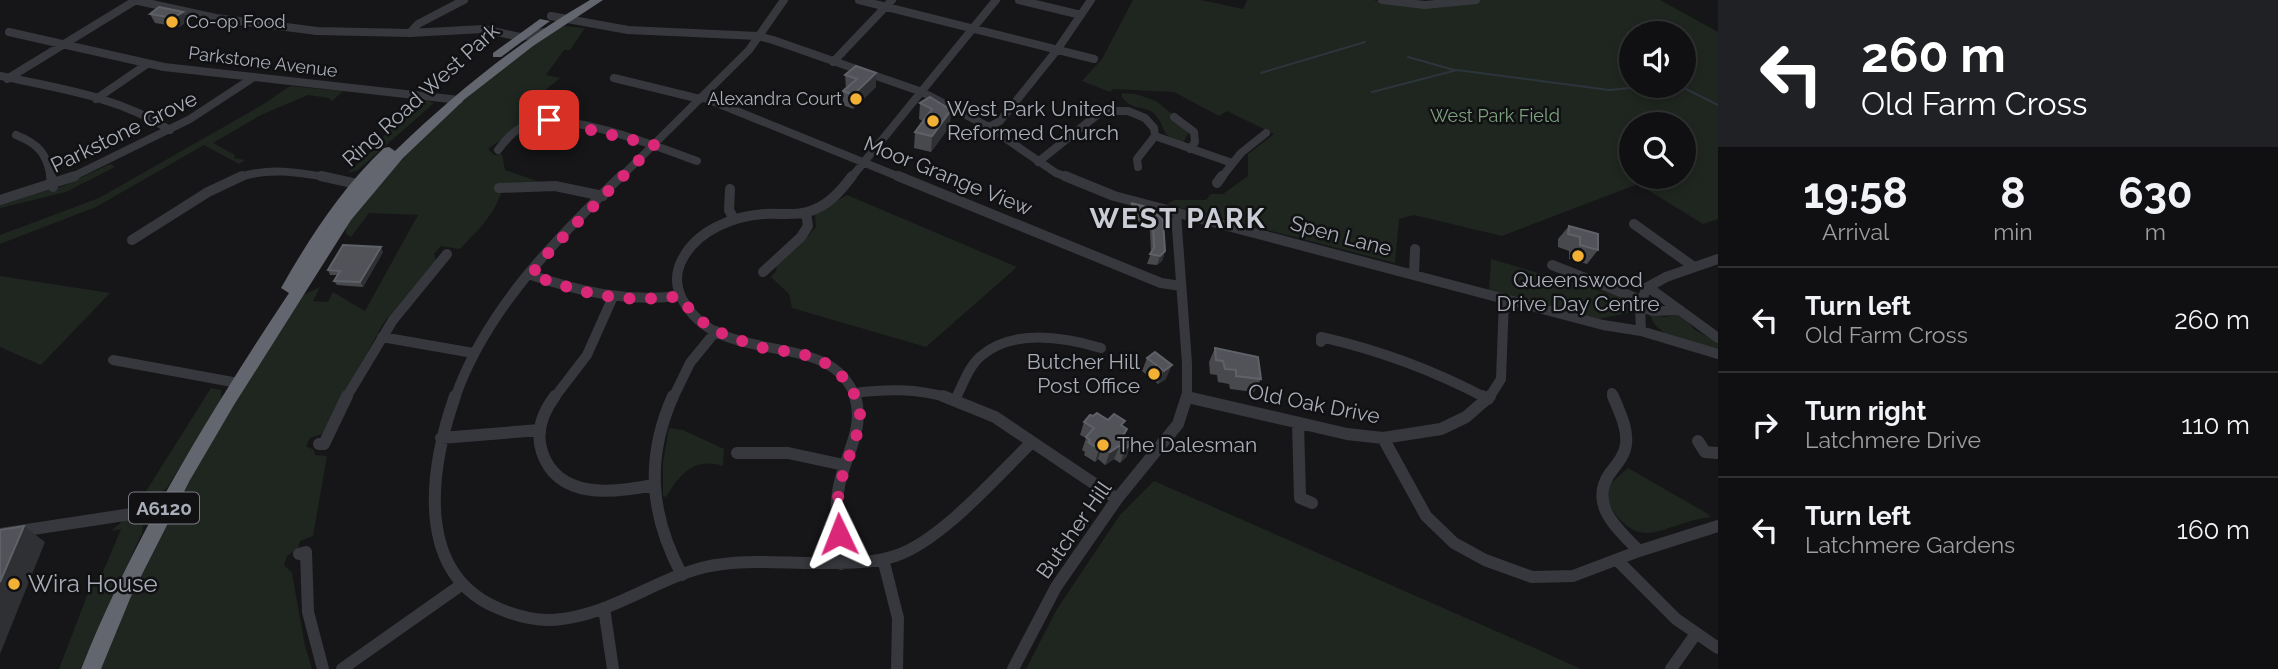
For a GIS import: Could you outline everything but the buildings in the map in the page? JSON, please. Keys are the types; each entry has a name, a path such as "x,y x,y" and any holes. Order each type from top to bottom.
{"highway":[{"name":"Ring Road West Park","path":"91,669 108,624 164,509 256,356 284,295 328,219 454,99 551,16 581,5"},
{"name":"Ring Road West Park","path":"521,43 545,32 581,5"}],"street":[{"path":"0,83 4,77 65,45 135,0 293,29 410,33 489,30 521,43"},
{"path":"175,9 186,0"},
{"path":"410,33 418,24 464,0"},
{"path":"784,0 750,49 603,196 531,275 473,353 458,385 441,438 436,469 439,535 449,566 461,585 484,603 519,616 543,620 568,619 604,608 682,575 720,564 841,564 883,559 919,543 980,492 1032,442"},
{"path":"859,0 889,3 973,29 1094,59"},
{"path":"841,564 838,489 860,425 860,407 855,393 838,372 825,363 803,354 758,347 716,331 695,317 680,296 677,270 699,239 734,219 761,214 806,213 837,195 996,0"},
{"path":"1019,0 1081,15"},
{"path":"989,127 1000,121 1057,50 1091,0"},
{"path":"1382,0 1418,5 1457,4 1476,0"},
{"path":"833,62 889,3"},
{"path":"581,5 583,21"},
{"name":"Spen Lane","path":"581,5 583,21 605,28 677,35 758,36 922,92 989,127 1038,162 1078,184 1176,214 1604,325 1641,331 1718,354"},
{"name":"Parkstone Avenue","path":"9,32 147,64 454,99"},
{"path":"96,99 147,64"},
{"path":"4,77 138,111 170,130"},
{"name":"Parkstone Grove","path":"0,200 53,187 221,103 254,77"},
{"name":"Moor Grange View","path":"614,78 701,98 866,161 1161,283 1181,286"},
{"path":"1038,162 1102,111 1119,109 1153,124 1155,136 1138,159 1138,167"},
{"path":"1174,117 1194,132 1195,142 1190,149"},
{"path":"498,150 514,131 549,120 654,145 697,161"},
{"path":"1217,183 1241,153 1266,133"},
{"path":"16,135 36,142 45,151 53,187"},
{"path":"1155,136 1232,163"},
{"path":"132,240 220,187 246,175 283,173 363,185"},
{"path":"499,188 555,186 603,196"},
{"path":"730,189 729,210 734,219"},
{"path":"762,272 801,237 808,226 806,213"},
{"name":"Butcher Hill","path":"1013,669 1056,587 1116,499 1178,424 1187,397 1187,363 1176,214"},
{"path":"1634,224 1694,267"},
{"path":"1414,275 1415,249"},
{"path":"319,444 324,444 344,398 382,337 420,284 447,254"},
{"path":"1641,331 1641,303 1648,287 1666,276 1718,259"},
{"path":"1552,265 1665,312 1680,310"},
{"path":"531,275 612,299 650,300 680,296"},
{"path":"1648,287 1702,330 1718,338"},
{"path":"612,299 584,359 544,414 538,439 544,465 565,483 591,491 620,493 654,485"},
{"path":"1321,342 1321,337 1398,356 1488,400 1501,379 1504,299"},
{"path":"682,575 666,546 654,485 658,450 667,416 693,359 716,331"},
{"path":"382,337 473,353"},
{"path":"956,398 980,357 1004,343 1050,338 1101,348"},
{"path":"113,360 238,383"},
{"path":"855,393 883,387 920,390 956,398 995,416 1116,499"},
{"path":"1612,393 1623,422 1626,445 1600,492 1601,503 1607,516 1639,551"},
{"name":"Old Oak Drive","path":"1187,397 1347,434 1384,438 1441,429 1466,417 1488,400"},
{"path":"1298,423 1300,498"},
{"path":"441,438 540,430"},
{"path":"1384,438 1426,516 1454,543 1485,560 1532,577 1573,576 1639,551 1718,526"},
{"path":"1698,441 1705,452 1718,453"},
{"path":"737,453 788,453 844,466"},
{"path":"0,534 164,509"},
{"path":"299,554 306,552 304,600 312,639 323,669"},
{"path":"883,559 898,618 897,669"},
{"path":"1617,560 1663,610 1695,635 1718,648"},
{"path":"342,669 461,585"},
{"path":"604,608 612,669"},
{"path":"1671,669 1695,635"}],"green space":[{"name":"West Park Field","path":"1133,0 1201,0 1243,9 1247,0 1373,0 1437,8 1481,0 1660,0 1718,32 1718,219 1703,224 1646,189 1696,189 1696,112 1619,112 1619,189 1625,189 1502,236 1414,215 1399,219 1395,263 1167,204 1174,200 1206,200 1211,194 1223,194 1248,176 1248,154 1274,134 1227,111 1219,116 1174,92 1113,89 1110,92 1082,81 1102,59"},
{"path":"564,26 585,28 570,50 564,50 546,75 560,78 531,102 549,117 529,120 488,149 494,155 502,154 505,170 540,182 503,185 492,212 460,249 441,246 434,254 436,261 384,322 322,434 310,438 306,446 314,450 315,455 327,456 313,536 300,541 298,548 287,556 284,565 292,573 305,646 312,669 100,669 142,571 186,486 303,295 320,287 313,301 328,302 333,292 365,311 418,215 369,213 351,237 346,234 346,225 382,181 443,119 535,42"},
{"path":"290,86 343,91 332,101 329,98 308,95 261,115 213,143 235,155 234,158 245,160 239,164 204,145 96,207 0,244 0,235 99,198 262,105"},
{"path":"1122,93 1136,94 1156,101 1172,114 1170,117 1185,128 1188,134 1183,143 1166,133 1157,116 1133,106 1122,97"},
{"path":"422,99 434,103 358,170 347,173 371,152 387,132 423,107"},
{"path":"110,164 115,167 66,192 0,208 0,202 61,187"},
{"path":"847,195 1017,267 926,347 792,308 789,294 771,277 777,264 816,227 815,214"},
{"path":"1491,259 1628,299 1628,313 1599,319 1489,291"},
{"path":"0,276 110,293 41,365 0,347"},
{"path":"1680,314 1695,330 1718,342 1718,350 1669,335 1654,323 1650,315 1666,317"},
{"path":"211,388 221,390 221,399 167,488 153,499 138,504"},
{"path":"669,428 683,430 724,449 723,466 696,466 677,481 666,497 663,496 663,462"},
{"path":"1628,468 1710,517 1653,532 1631,528 1619,519 1607,502 1610,484"},
{"path":"1154,481 1581,669 1026,669 1057,609 1120,515"},
{"path":"140,518 143,522 142,533 80,669 59,669 93,580 100,579 121,529 111,531 125,519"}],"waterway":[{"path":"1261,73 1365,42"},
{"path":"1408,57 1454,70"},
{"path":"1372,92 1457,70 1619,89"},
{"path":"1696,94 1718,105"}],"place":[{"name":"Co-op Food","path":"172,22"},
{"name":"Alexandra Court","path":"856,99"},
{"name":"West Park United Reformed Church","path":"933,121"},
{"name":"Queenswood Drive Day Centre","path":"1578,256"},
{"name":"Butcher Hill Post Office","path":"1154,374"},
{"name":"The Dalesman","path":"1103,445"},
{"name":"Wira House","path":"14,584"}],"district":[{"name":"WEST PARK","path":"1178,218"}],"route":[{"path":"549,120 654,145 553,247 531,275 612,299 650,300 680,296 695,317 716,331 758,347 803,354 838,372 848,381 860,407 860,425 838,489 839,534"}]}
